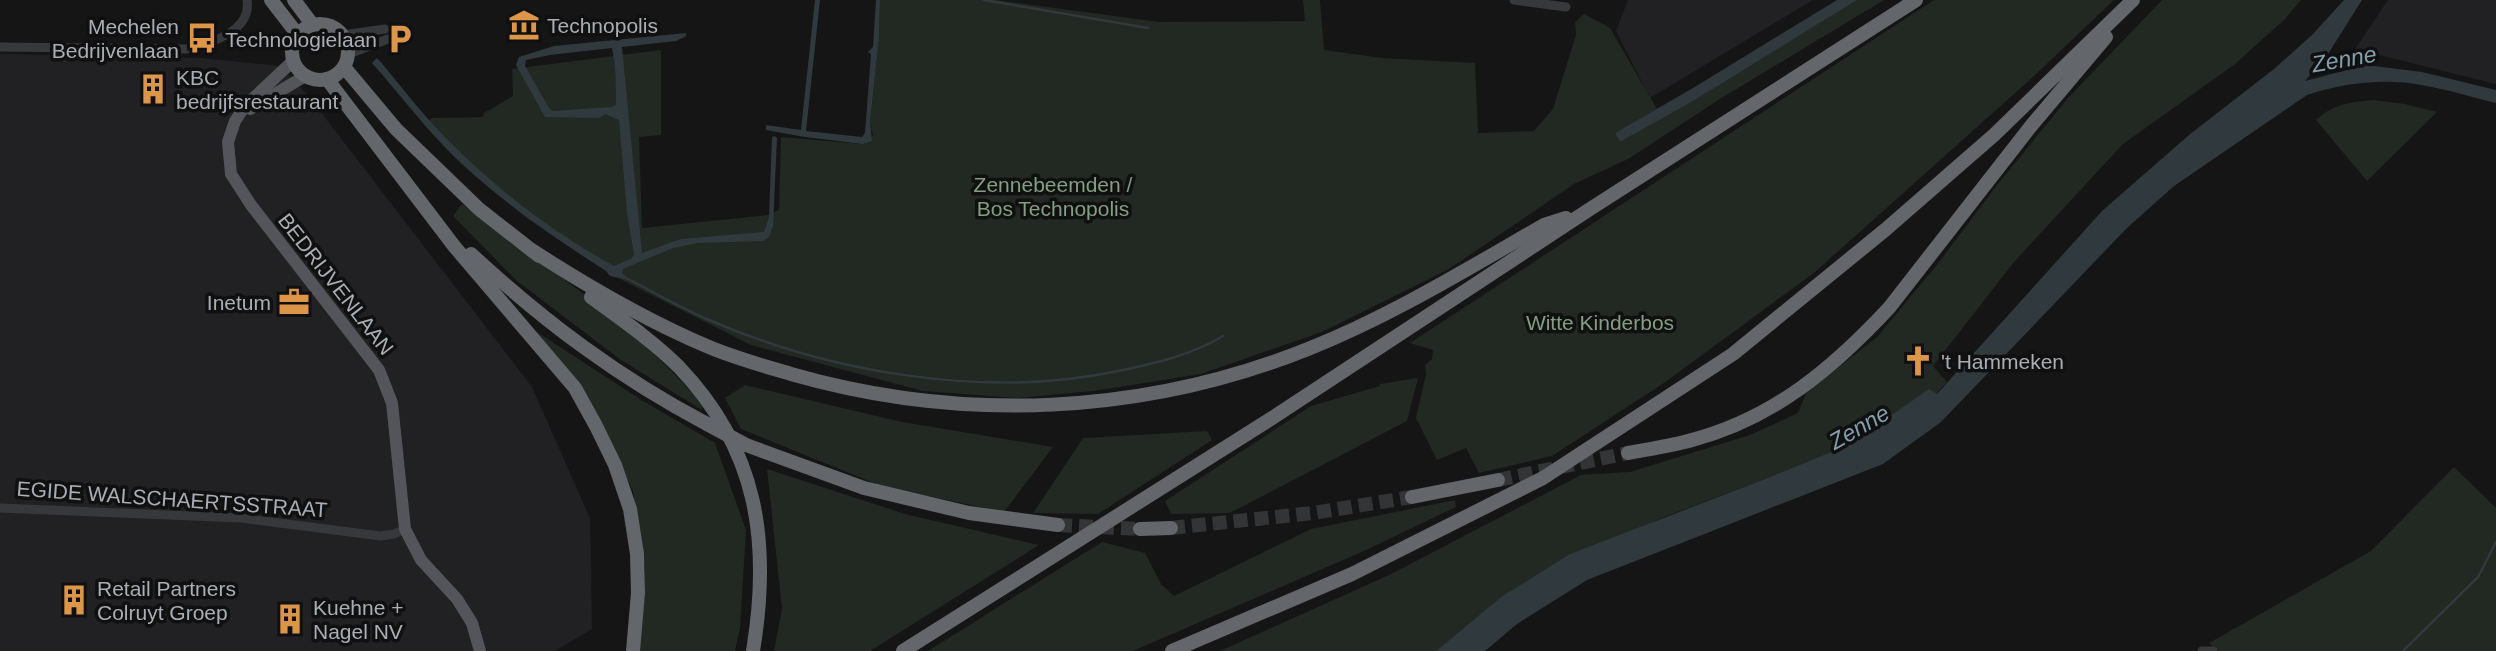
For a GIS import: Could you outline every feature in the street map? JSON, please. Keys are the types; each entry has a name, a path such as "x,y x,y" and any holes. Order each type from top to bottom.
{"highway":[{"path":"271,0 298,35"},
{"path":"294,0 312,24"},
{"path":"903,651 1269,420 1590,209 1916,0"},
{"path":"1628,453 1692,440 1742,423 1784,402 1826,369 1864,335 1889,307 2031,126 2136,0"},
{"path":"1172,651 1352,574 1544,478 1734,354 1885,230 1994,135 2136,0"},
{"path":"346,61 327,79 305,76 293,61 292,47 298,35 312,24 328,25 344,35 347,41 346,61 396,129 479,209 677,366 718,415 728,432 750,488 759,534 759,613 753,651"},
{"path":"327,79 454,246 575,388 596,426 615,465 630,509 637,554 638,593 633,651"},
{"path":"533,251 603,295 658,323 710,348 772,369 832,386 941,403 993,407 1056,406 1118,400 1181,388 1251,369 1307,349 1385,316 1544,226 1590,209"},
{"path":"441,227 542,317 593,356 657,397 746,444 864,488 969,513 1058,524"},
{"path":"1412,497 1498,480"},
{"path":"1140,528 1171,528"}],"main road":[{"name":"BEDRIJVENLAAN","path":"293,61 240,114 230,131 229,163 236,185 379,370 390,394 395,420 405,529"},
{"path":"240,114 305,76"},
{"path":"405,529 421,560 457,599 472,623 480,651"}],"street":[{"path":"0,47 198,47 219,39 241,23 246,15 247,0"},
{"path":"1514,0 1566,7"},
{"path":"344,35 385,29"},
{"path":"346,61 393,37"},
{"name":"EGIDE WALSCHAERTSSTRAAT","path":"0,508 241,518 381,536 405,529"},
{"path":"2202,651 2213,651"}],"shaded area":[{"path":"815,0 820,0 806,131 862,137 865,133 871,54 868,52 873,47 876,0 880,0 879,39 870,122 872,141 863,144 766,130 766,125 801,130"},
{"path":"1628,0 1813,0 1650,98 1616,31"},
{"path":"1837,0 1857,0 1698,98 1620,142 1615,133"},
{"name":"Zenne","path":"2344,0 2362,0 2328,54 2305,81 2366,65 2422,72 2496,90 2496,103 2430,87 2393,82 2335,87 2307,95 2174,186 2127,228 1941,422 1883,464 1587,580 1517,624 1485,651 1436,651 1501,597 1570,554 1848,445 1929,389 1937,394 2102,211 2189,135 2274,69 2312,35"},
{"path":"2388,0 2496,0 2496,84 2355,49"},
{"path":"686,33 686,36 676,41 622,47 642,253 681,239 764,232 769,217 772,137 775,136 773,226 769,237 763,241 698,243 673,248 623,269 622,273 626,276 623,279 610,276 496,194 462,164 372,63 377,58 428,119 492,181 563,235 614,266 632,258 634,254 627,213 619,120 605,114 599,118 545,117 516,65 519,57 554,46","holes":["612,48 616,105 611,107 553,111 525,66 526,60 550,55"]},
{"path":"0,54 200,58 281,66 310,98 532,387 590,518 592,629 555,651 0,651"}],"green space":[{"name":"Zennebeemden / Bos Technopolis","path":"880,0 996,0 1159,22 1305,21 1303,0 1320,0 1324,50 1382,58 1475,63 1478,133 1534,131 1553,109 1576,35 1575,22 1584,14 1610,28 1657,109 1615,133 1620,142 1857,0 1884,0 1720,99 1628,159 1574,184 1449,269 1322,332 1201,374 1094,391 1017,398 923,391 751,345 624,281 528,219 464,166 424,125 432,118 483,117 484,113 513,96 512,69 661,50 661,135 639,137 642,228 768,215 779,210 781,137 863,144 869,142 873,135 870,122 879,40"},
{"name":"Witte Kinderbos","path":"1934,0 2114,0 2033,77 1815,272 1664,383 1552,456 1479,473 1466,448 1437,460 1416,418 1426,374 1425,365 1432,359 1433,350 1410,343"},
{"path":"2162,0 2301,0 2285,19 2235,64 2123,144 2014,262 1933,366 1947,382 1936,394 1928,390 1848,445 1659,519 1501,597 1436,651 1220,651 1389,575 1581,475 1630,472 1750,435 1798,413 1806,393 1877,337 2068,98"},
{"path":"2374,100 2437,112 2367,181 2316,120 2336,107"},
{"path":"462,204 619,323 676,376 702,405 702,410 621,360 517,281 453,216"},
{"path":"537,332 640,399 715,443 746,530 740,628 735,651 639,651 645,569 633,491 588,399"},
{"path":"1418,378 1407,421 1230,513 1171,514 1165,501 1311,406 1380,384"},
{"path":"745,385 902,422 1053,447 1004,512 881,486 741,429 725,398"},
{"path":"1207,431 1212,440 1098,514 1033,513 1083,438"},
{"path":"2454,467 2496,508 2496,651 2218,651 2209,643 2371,551"},
{"path":"767,469 905,514 1039,545 870,651 774,651 782,609"},
{"path":"1455,500 1456,507 1364,551 1133,651 928,651 1102,542 1145,553 1161,584 1174,596 1311,529"}],"waterway":[{"path":"984,0 1148,28"},
{"path":"624,277 677,305 756,339 858,367 910,376 963,381 1068,379 1158,362 1185,354 1223,336"},
{"path":"2403,651 2478,577 2496,542"}],"tunnel":[{"path":"1498,480 1628,453"},
{"path":"1171,528 1313,513 1412,497"},
{"path":"1058,525 1140,529"}],"place":[{"name":"Technopolis","path":"524,25"},
{"name":"Mechelen Bedrijvenlaan","path":"202,38"},
{"name":"Technologielaan","path":"400,39"},
{"name":"KBC bedrijfsrestaurant","path":"153,89"},
{"name":"Inetum","path":"294,302"},
{"name":"'t Hammeken","path":"1918,361"},
{"name":"Retail Partners Colruyt Groep","path":"74,600"},
{"name":"Kuehne + Nagel NV","path":"290,619"}]}
